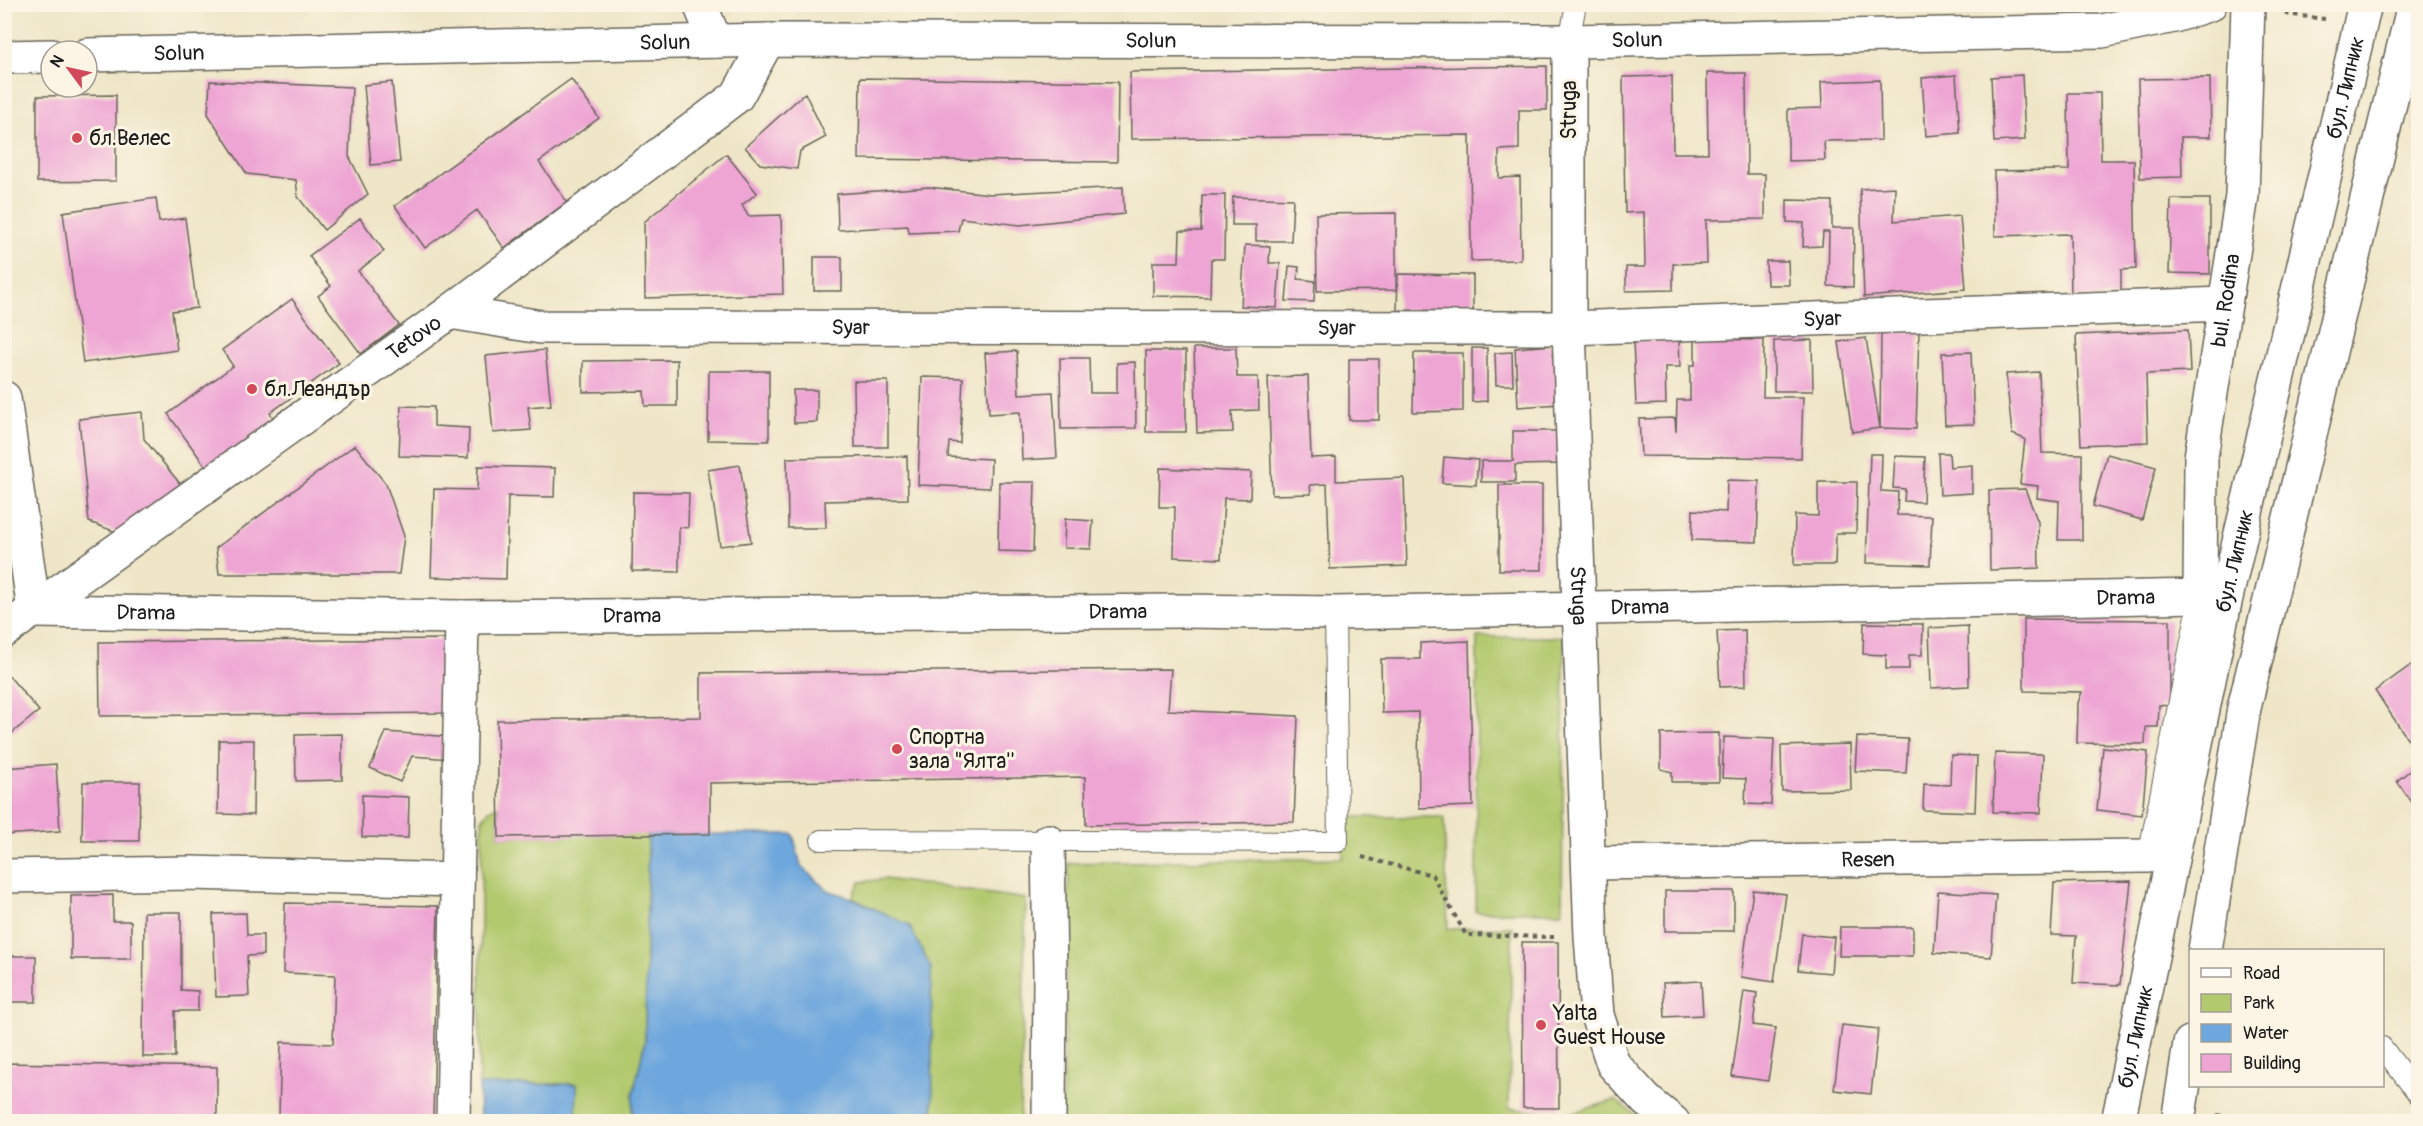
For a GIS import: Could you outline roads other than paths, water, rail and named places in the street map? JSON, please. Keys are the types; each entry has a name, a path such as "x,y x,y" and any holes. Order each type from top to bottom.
{"street":[{"path":"700,4 716,41"},
{"name":"Solun","path":"99,55 768,40 1569,41 2102,31 2174,16 2210,4"},
{"name":"bul. Rodina","path":"2200,596 2201,457 2242,196 2248,4"},
{"name":"бул. Липник","path":"2118,1122 2225,602 2365,4"},
{"name":"бул. Липник","path":"2205,949 2244,708 2413,4"},
{"name":"Tetovo","path":"4,631 450,312 737,96 768,40"},
{"name":"Struga","path":"1569,41 1569,328 1591,937 1597,1015 1613,1064 1647,1101 1673,1122"},
{"path":"4,57 39,56"},
{"name":"Syar","path":"450,312 542,327 1569,328 2225,304"},
{"path":"4,398 34,610"},
{"name":"Drama","path":"34,610 462,617 1180,611 1335,613 2200,596"},
{"path":"453,1122 462,617"},
{"path":"1048,841 1050,975 1048,1122"},
{"name":"Resen","path":"1589,863 2148,856"},
{"path":"4,876 191,873 457,880"},
{"path":"2178,1122 2189,1050"}],"lane":[{"path":"1569,41 1576,4"},
{"path":"2148,856 2200,596"},
{"path":"821,840 1338,842 1335,613"},
{"path":"2384,1050 2418,1094"}],"water":[{"path":"648,834 793,834 801,866 827,890 852,898 909,925 931,968 933,1121 632,1122 633,1095 645,1041"},
{"path":"577,1084 576,1121 480,1121 479,1085"}],"place":[{"name":"бл.Велес","path":"77,138"},
{"name":"бл.Леандър","path":"252,389"},
{"name":"Спортна зала \"Ялта''","path":"897,749"},
{"name":"Yalta Guest House","path":"1541,1025"}]}
